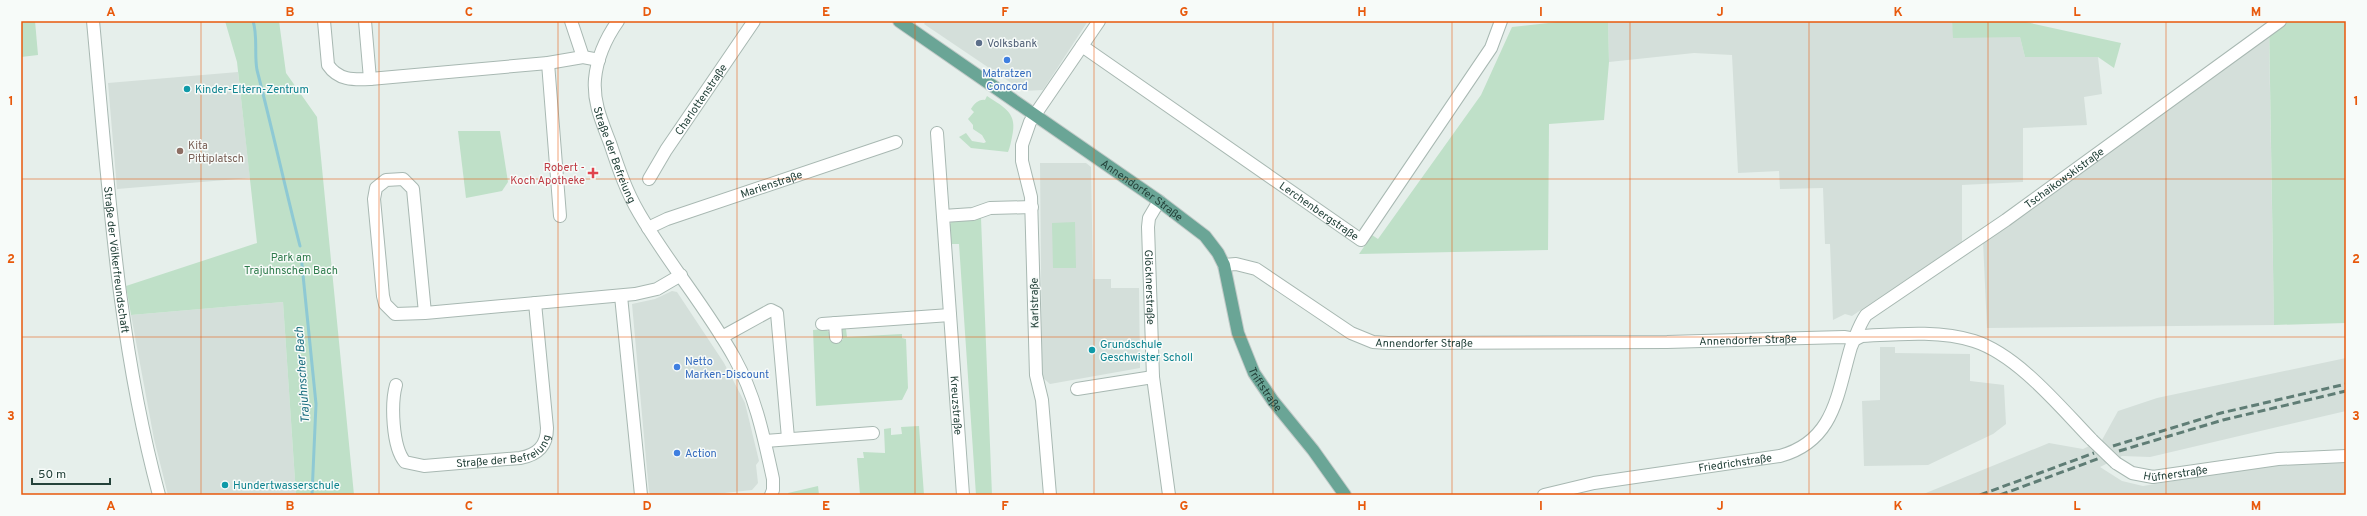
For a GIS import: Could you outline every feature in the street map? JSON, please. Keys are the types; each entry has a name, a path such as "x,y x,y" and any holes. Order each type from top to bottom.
{"main road":[{"name":"Annendorfer Straße","path":"899,21 1159,201 1205,236 1218,253 1224,265"},
{"name":"Triftstraße","path":"1224,265 1238,333 1254,373 1273,401 1318,456 1345,495"}],"street":[{"name":"Straße der Völkerfreundschaft","path":"93,21 119,294 133,382 159,495"},
{"path":"324,21 328,65 332,71 349,79 370,79 548,63 583,57 599,60"},
{"path":"365,21 370,79"},
{"path":"571,21 583,57"},
{"name":"Straße der Befreiung","path":"618,21 606,40 599,60 595,85 598,113 627,190 648,228 722,337 748,386 758,410 765,441 773,479 773,490 771,495"},
{"name":"Charlottenstraße","path":"649,179 666,150 754,21"},
{"path":"1035,114 1099,21"},
{"name":"Lerchenbergstraße","path":"1082,46 1361,240 1491,48 1501,21"},
{"name":"Tschaikowskistraße","path":"1856,339 1859,325 1866,315 2012,215 2280,21"},
{"path":"548,63 560,216"},
{"name":"Karlstraße","path":"1035,114 1025,134 1022,153 1030,186 1032,207 1036,375 1042,400 1050,495"},
{"name":"Kreuzstraße","path":"937,133 963,495"},
{"name":"Marienstraße","path":"648,228 662,220 896,142"},
{"path":"425,313 412,189 403,179 386,180 376,188 374,199 385,304 395,314 425,313 621,296 650,291 681,275"},
{"name":"Glöcknerstraße","path":"1159,201 1149,218 1148,227 1152,377 1169,495"},
{"path":"943,216 973,214 990,208 1032,207"},
{"name":"Annendorfer Straße","path":"1224,265 1236,264 1256,269 1351,333 1373,342 1388,344 1667,342 1844,336 1856,339 1862,336 1904,334 1946,336 1968,339 1983,344 2001,354 2039,386"},
{"path":"621,296 641,495"},
{"name":"Straße der Befreiung","path":"396,385 392,398 397,448 405,462 424,466 520,458 533,454 544,444 547,428 535,303"},
{"path":"722,337 766,312 771,310 777,312 788,438"},
{"path":"822,324 950,316"},
{"path":"835,323 836,337"},
{"name":"Friedrichstraße","path":"1544,495 1594,483 1780,456 1798,449 1816,436 1828,422 1834,408 1851,347 1856,339"},
{"path":"1077,389 1152,377"},
{"name":"Hüfnerstraße","path":"2039,386 2116,463 2132,473 2153,477 2278,459 2346,456"},
{"path":"765,441 788,438 873,433"}],"shaded area":[{"path":"926,21 1088,21 1043,90 1023,91 924,24"},
{"path":"1608,21 1952,21 1954,37 2020,37 2025,57 2098,57 2102,94 2084,97 2087,125 2023,128 2023,182 1962,185 1962,242 1852,316 1845,314 1833,320 1830,244 1825,244 1823,188 1780,189 1779,171 1738,173 1732,55 1694,53 1609,62"},
{"path":"2269,35 2274,325 1987,328 1983,241"},
{"name":"Kita Pittiplatsch","path":"238,72 250,178 117,189 108,83"},
{"path":"1040,163 1086,163 1091,167 1093,279 1111,279 1111,288 1139,288 1140,368 1050,384 1042,377"},
{"path":"672,291 677,292 724,363 745,403 759,461 756,465 758,483 752,490 706,495 651,495 649,492 632,304 655,299"},
{"path":"283,302 296,495 168,495 154,439 131,315"},
{"path":"1880,347 1895,347 1895,353 1970,354 1970,381 2004,385 2006,424 1993,434 1928,465 1864,466 1862,401 1880,400"},
{"path":"2346,358 2346,411 2150,457 2122,456 2100,467 2122,481 2143,486 2266,466 2346,463 2346,495 1921,495 2049,443 2083,449 2102,440 2118,411 2157,398"}],"green space":[{"path":"21,21 35,21 38,55 21,57"},
{"name":"Park am Trajuhnschen Bach","path":"225,21 279,21 286,73 317,117 354,495 296,495 283,302 131,315 126,286 257,243 237,62"},
{"path":"1566,21 1608,21 1609,62 1604,120 1549,124 1548,250 1359,254 1372,235 1378,239 1481,95 1512,27"},
{"path":"1952,21 2021,21 2121,43 2114,68 2098,57 2025,57 2020,37 1953,38"},
{"path":"2269,21 2346,21 2346,323 2274,325"},
{"path":"987,96 1008,112 1013,122 1011,143 1008,152 971,148 959,137 966,133 972,141 986,142 982,135 973,129 973,125 968,119 974,112 971,109 974,105 979,101 985,100"},
{"path":"458,131 500,131 508,182 502,191 466,198"},
{"path":"981,218 992,495 976,495 959,244 950,244 949,226 952,221"},
{"path":"1075,222 1076,268 1053,268 1052,223"},
{"path":"825,329 829,332 832,340 843,340 842,329 846,329 847,337 902,334 902,338 906,339 908,388 902,400 816,406 813,330"},
{"path":"919,426 924,495 860,495 857,458 864,458 863,452 885,453 884,429 891,428 891,435 902,434 901,427"},
{"path":"818,486 819,495 789,495 788,493"}],"waterway":[{"name":"Trajuhnscher Bach","path":"253,21 257,70 300,246"},
{"name":"Trajuhnscher Bach","path":"301,255 316,404 312,495"}],"railway":[{"path":"2113,446 2221,413 2346,384"},
{"path":"2119,451 2223,420 2346,391"},
{"path":"1980,495 2094,453"},
{"path":"2000,495 2100,458"}],"place":[{"name":"Volksbank","path":"979,43"},
{"name":"Matratzen Concord","path":"1007,60"},
{"name":"Kinder-Eltern-Zentrum","path":"187,89"},
{"name":"Kita Pittiplatsch","path":"180,151"},
{"name":"Robert - Koch Apotheke","path":"593,173"},
{"name":"Grundschule Geschwister Scholl","path":"1092,350"},
{"name":"Netto Marken-Discount","path":"677,367"},
{"name":"Action","path":"677,453"},
{"name":"Hundertwasserschule","path":"225,485"}]}
